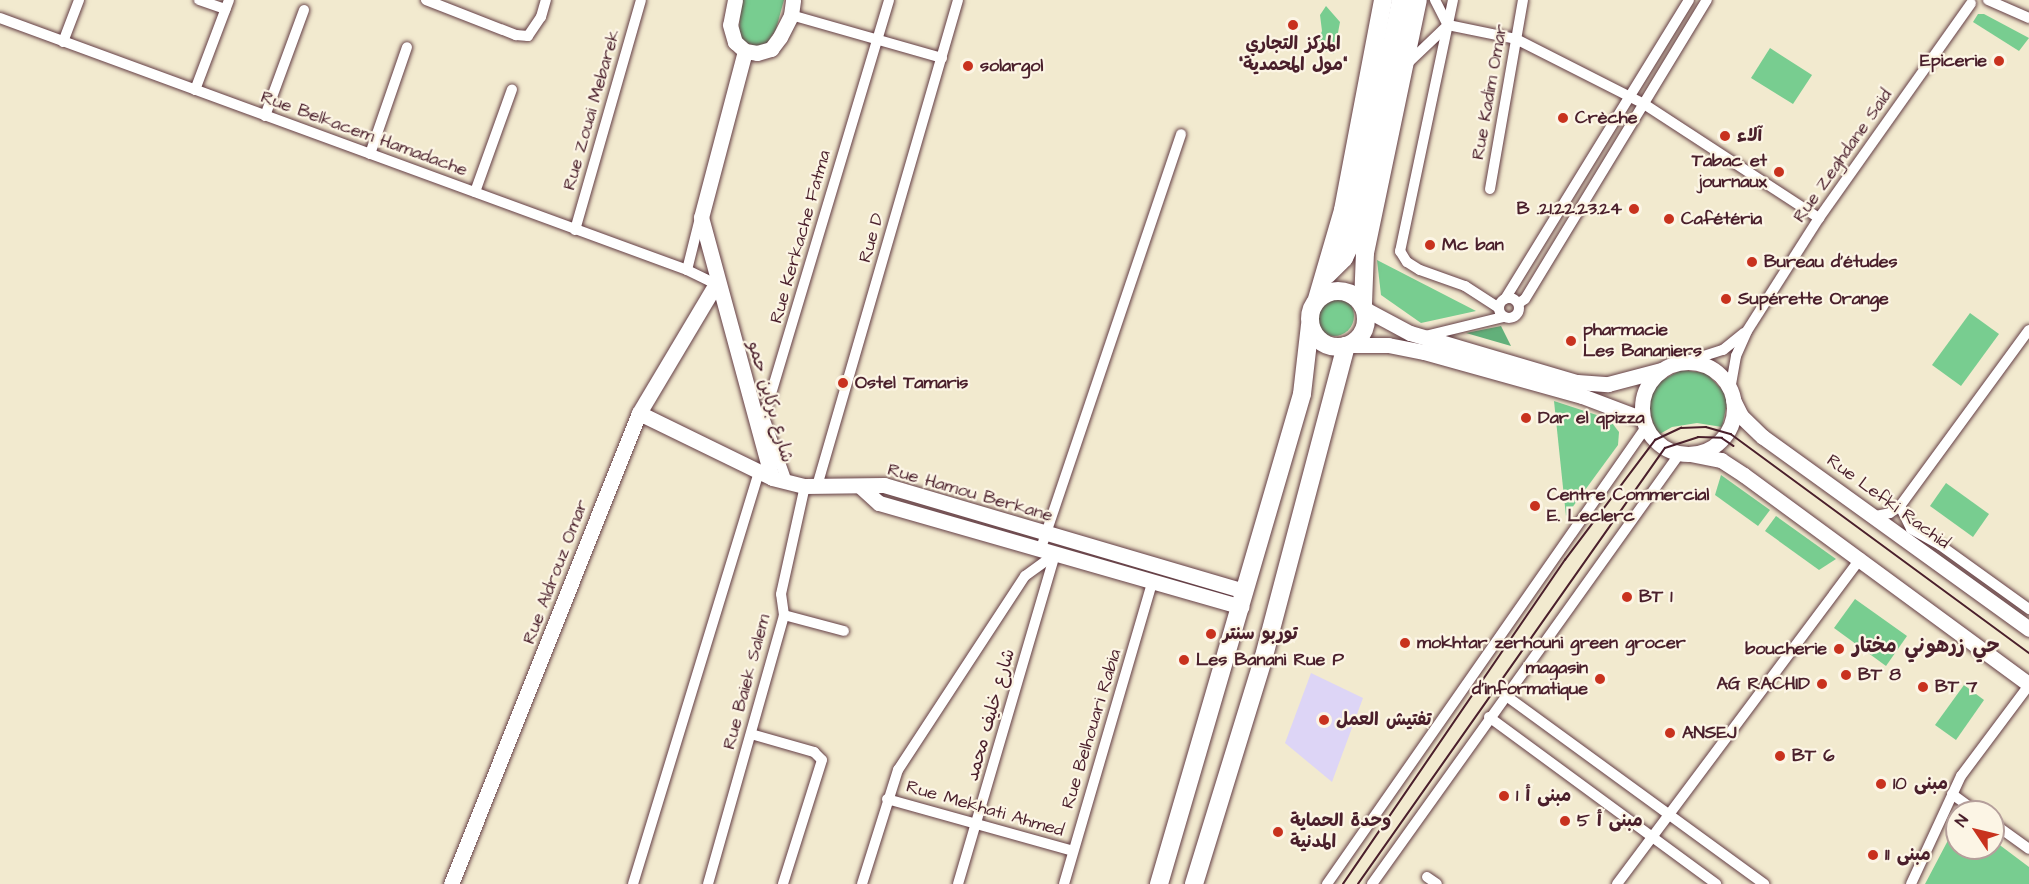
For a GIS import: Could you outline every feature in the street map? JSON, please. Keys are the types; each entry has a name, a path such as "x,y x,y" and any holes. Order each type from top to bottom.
{"main road":[{"path":"1159,884 1306,377 1310,325 1345,199 1383,0"},
{"path":"1325,277 1339,265 1352,241 1401,0"},
{"path":"1194,884 1264,657 1335,381 1348,345 1365,329 1368,236 1418,0"},
{"path":"1317,299 1341,290 1364,307"},
{"path":"1310,325 1324,343 1348,345"},
{"path":"1306,377 1335,381"}],"street":[{"path":"63,42 79,0"},
{"path":"195,90 227,5 199,0"},
{"path":"426,0 516,35 528,36 542,16 546,0"},
{"name":"Rue Zouai Mebarek","path":"575,230 641,0"},
{"path":"735,0 730,25 735,42 745,51 757,53 771,49 792,8 876,41 942,58"},
{"name":"Rue Kerkache Fatma","path":"759,435 889,0"},
{"name":"Rue D","path":"811,486 958,0"},
{"path":"1435,0 1448,25"},
{"path":"1453,0 1400,251 1407,262 1420,270 1465,286 1516,316 1519,303"},
{"name":"Rue Kadim Omar","path":"1490,189 1523,0"},
{"path":"1503,308 1689,0"},
{"path":"1421,337 1525,299 1707,0"},
{"path":"1969,2 1978,5 1987,0 2029,18"},
{"name":"Rue Zeghdane Said","path":"1747,331 1819,218 1969,2"},
{"path":"265,116 304,10"},
{"name":"Rue Belkacem Hamadache","path":"0,18 687,270 716,284"},
{"path":"1406,64 1448,25"},
{"path":"1448,25 1516,39 1644,104 1819,218"},
{"path":"370,154 407,47"},
{"path":"687,270 745,51"},
{"path":"475,192 512,89"},
{"name":"شارع خليف محمد","path":"958,884 1050,554 1043,535 1181,134"},
{"name":"شارع بركاين حمو","path":"701,217 716,284 759,435 765,476 811,486 861,488"},
{"name":"Rue Aldrouz Omar","path":"451,884 639,413 716,284"},
{"path":"1364,307 1397,328 1421,337 1596,385 1629,381 1723,350 1747,331"},
{"path":"1876,516 1890,513 1900,506 2029,330"},
{"path":"1372,884 1505,695 1685,454 1710,448 1722,438 1731,423 1736,356 1747,331"},
{"path":"1348,345 1388,345 1424,352 1588,397 1644,423 1659,444 1685,454 1721,460 1861,558 2029,684 1952,794 1911,884"},
{"path":"1685,362 1711,368 1732,395"},
{"path":"1327,884 1644,423 1645,392 1661,370"},
{"name":"Rue Lefki Rachid","path":"1732,395 1741,416 1755,430 2029,629"},
{"path":"633,884 765,476 639,413"},
{"path":"764,417 787,482"},
{"name":"Rue Hamou Berkane","path":"861,488 884,485 1243,599"},
{"name":"Rue Baiek Salem","path":"708,884 784,615 781,594 811,486"},
{"name":"Rue Hamou Berkane","path":"861,488 879,503 1152,584 1243,599"},
{"path":"1900,506 1906,521 1907,539"},
{"path":"1906,521 1920,536 1940,545 2029,609"},
{"path":"862,884 898,770 1025,576 1050,554"},
{"path":"1617,884 1861,558"},
{"name":"Rue Belhouari Rabia","path":"1064,884 1152,584"},
{"path":"784,615 844,632"},
{"path":"1505,695 1764,884"},
{"path":"1489,717 1716,884"},
{"path":"751,734 814,752 822,760 783,884"},
{"path":"1952,794 1960,800"},
{"name":"Rue Mekhati Ahmed","path":"887,799 977,822 1073,851"},
{"path":"2005,832 2029,849"},
{"path":"1427,877 1437,884"}],"shaded area":[{"name":"تفتيش العمل","path":"1311,673 1363,698 1332,782 1285,743"}],"green space":[{"path":"741,0 784,0 776,29 768,42 759,47 746,43 739,35"},
{"path":"1326,6 1340,22 1334,54 1315,48 1322,31 1320,15"},
{"path":"1978,14 1984,14 2029,38 2019,51 1973,22"},
{"path":"1770,48 1812,75 1793,104 1751,78"},
{"path":"1377,260 1476,311 1421,323 1381,295"},
{"path":"1334,296 1348,302 1354,316 1348,330 1334,336 1320,330 1314,316 1320,302"},
{"path":"1970,313 1999,334 1961,386 1932,365"},
{"path":"1501,326 1511,346 1466,333"},
{"path":"1681,370 1706,373 1723,391 1727,403 1722,427 1697,423 1672,427 1658,435 1648,406 1651,393 1659,382"},
{"path":"1554,401 1609,419 1619,432 1618,445 1566,516"},
{"path":"1721,475 1770,510 1758,526 1715,495"},
{"path":"1946,483 1989,514 1973,537 1930,506"},
{"path":"1776,516 1836,559 1819,570 1765,531"},
{"path":"1855,599 1907,636 1886,666 1834,628"},
{"path":"1964,685 1984,700 1956,740 1935,725"},
{"path":"1945,846 1945,860 2005,860 2005,849 2029,867 2029,884 1925,884"}],"tram line":[{"path":"1343,884 1565,560 1655,440 1681,428 1706,427 1731,434 2029,653"},
{"path":"1358,884 1665,448 1698,437 1722,438 1734,446"}],"place":[{"name":"المركز التجاري \"مول المحمدية\"","path":"1293,25"},
{"name":"Epicerie","path":"1999,61"},
{"name":"solargol","path":"968,66"},
{"name":"Crèche","path":"1563,118"},
{"name":"آلاء","path":"1725,136"},
{"name":"Tabac et journaux","path":"1779,172"},
{"name":"B .21.22.23.24","path":"1634,209"},
{"name":"Cafétéria","path":"1669,219"},
{"name":"Mc ban","path":"1430,245"},
{"name":"Bureau d'études","path":"1752,262"},
{"name":"Supérette Orange","path":"1726,299"},
{"name":"pharmacie Les Bananiers","path":"1571,341"},
{"name":"Ostel Tamaris","path":"843,383"},
{"name":"Dar el qpizza","path":"1526,418"},
{"name":"Centre Commercial E. Leclerc","path":"1535,506"},
{"name":"BT 1","path":"1627,597"},
{"name":"توربو سنتر","path":"1211,634"},
{"name":"mokhtar zerhouni green grocer","path":"1405,643"},
{"name":"boucherie","path":"1839,649"},
{"name":"Les Banani Rue P","path":"1184,660"},
{"name":"BT 8","path":"1846,675"},
{"name":"magasin d'informatique","path":"1600,679"},
{"name":"AG RACHID","path":"1822,684"},
{"name":"BT 7","path":"1923,687"},
{"name":"تفتيش العمل","path":"1324,720"},
{"name":"ANSEJ","path":"1670,733"},
{"name":"BT 6","path":"1780,756"},
{"name":"مبنى 10","path":"1881,784"},
{"name":"مبنى أ 1","path":"1504,796"},
{"name":"مبنى أ 5","path":"1565,821"},
{"name":"وحدة الحماية المدنية","path":"1278,832"},
{"name":"مبنى 11","path":"1873,855"}],"district":[{"name":"حي زرهوني مختار","path":"1926,646"}]}
